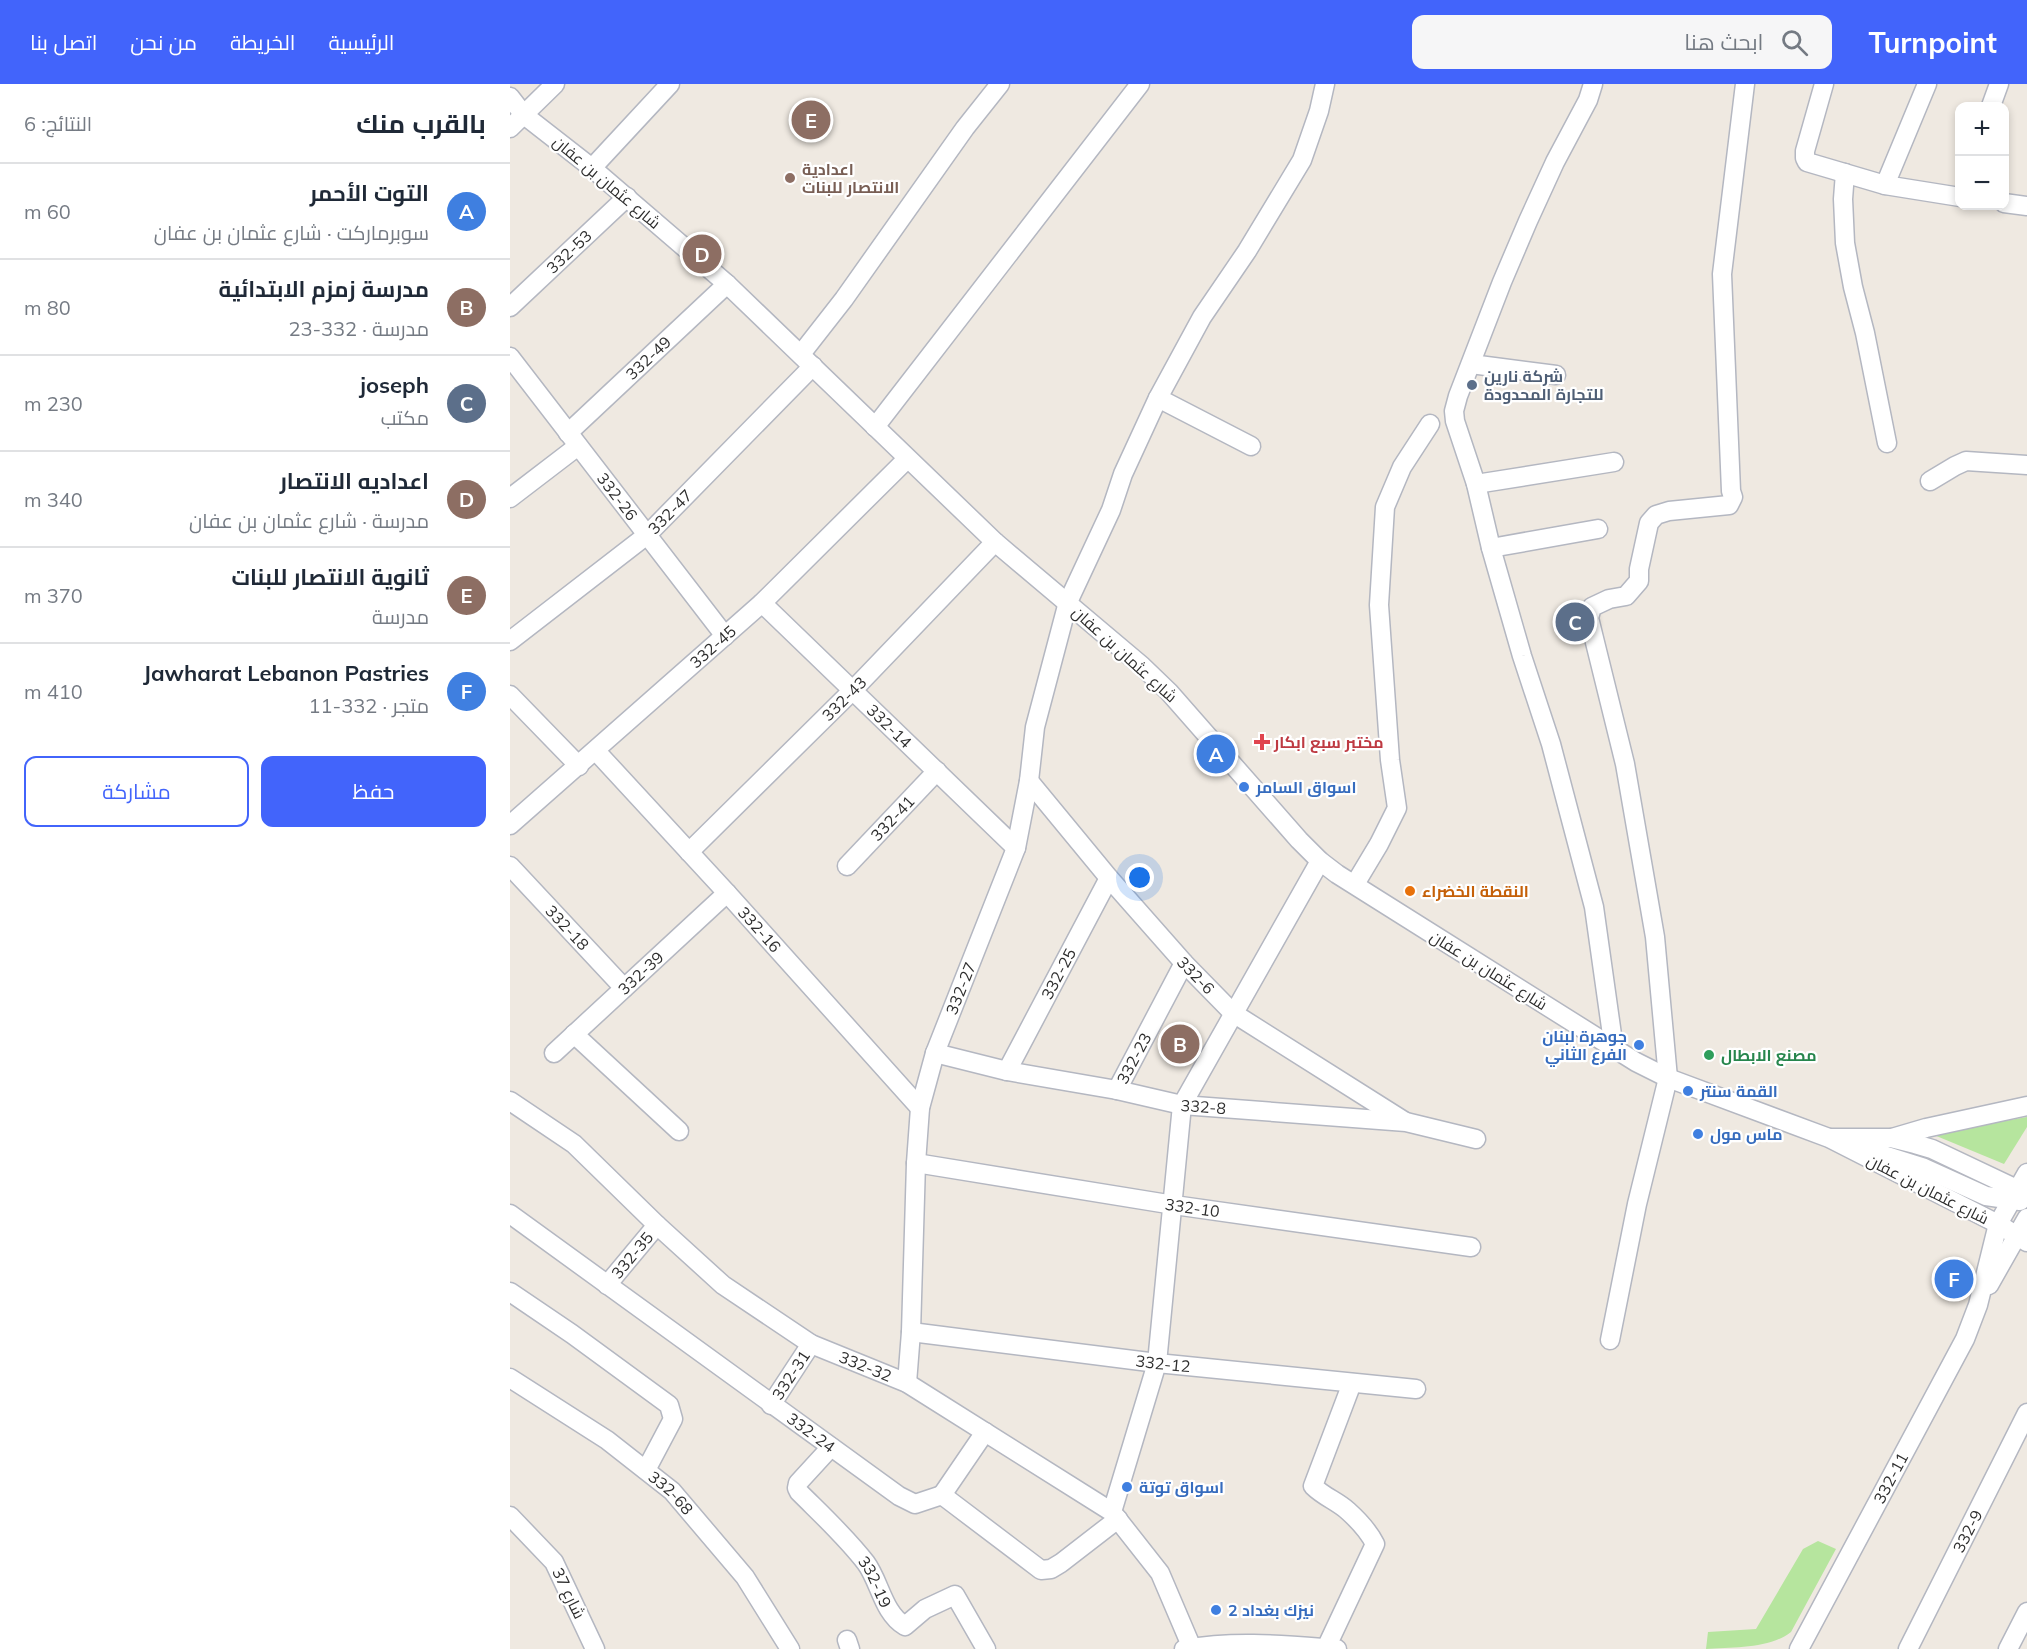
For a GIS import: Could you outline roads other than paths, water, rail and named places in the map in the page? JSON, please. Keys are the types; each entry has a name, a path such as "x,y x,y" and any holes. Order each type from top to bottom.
{"street":[{"path":"510,128 517,112 555,84"},
{"path":"592,168 670,84"},
{"name":"332-47","path":"510,641 647,535 807,360 844,299 1000,84"},
{"path":"875,427 1140,84"},
{"name":"332-27","path":"907,1383 920,1108 935,1053 1016,848 1029,781 1035,727 1068,602 1111,510 1123,474 1158,398 1202,317 1247,251 1302,160 1325,84"},
{"path":"1593,84 1588,100 1555,162 1502,282 1454,411 1522,657 1551,744 1594,907 1614,1049"},
{"path":"1610,1340 1637,1204 1668,1078 1653,926 1625,764 1589,618 1592,607 1610,599 1626,596 1639,581 1649,523 1656,514 1729,505 1733,497 1722,274 1744,84"},
{"path":"1824,84 1804,158 1807,162 1885,185 1955,194"},
{"path":"1885,185 1927,84"},
{"path":"1992,102 1999,84"},
{"name":"شارع عثمان بن عفان","path":"510,98 517,112 592,168 727,284 995,542 1115,641 1169,692 1320,861 1614,1049 1668,1078 1829,1138 1998,1224 2022,1239"},
{"path":"1845,173 1843,199 1845,243 1852,287 1865,333 1887,443"},
{"name":"332-53","path":"510,307 627,197"},
{"path":"2009,204 2027,206"},
{"name":"332-49","path":"510,498 573,439 727,284"},
{"name":"332-26","path":"510,359 725,636"},
{"path":"1471,364 1556,375"},
{"path":"1158,398 1251,446"},
{"path":"1355,884 1379,844 1396,808 1389,760 1379,605 1386,507 1402,467 1430,424"},
{"name":"332-45","path":"510,825 762,603 907,459"},
{"path":"1476,484 1614,462"},
{"path":"1930,481 1966,462 2027,465"},
{"path":"1491,548 1598,528"},
{"name":"332-43","path":"689,852 853,690 995,542"},
{"name":"332-14","path":"762,603 1016,848"},
{"path":"510,695 579,766"},
{"name":"332-16","path":"596,750 920,1108"},
{"name":"332-41","path":"847,866 937,771"},
{"name":"332-6","path":"1029,781 1109,878 1184,963 1233,1012 1406,1122"},
{"path":"985,1432 942,1495 1041,1570 1051,1569 1061,1563 1115,1515 1157,1363 1182,1106 1320,861"},
{"name":"332-18","path":"510,866 624,988"},
{"name":"332-25","path":"1007,1071 1109,878"},
{"name":"332-39","path":"554,1053 727,893"},
{"name":"332-23","path":"1117,1090 1184,963"},
{"path":"574,1034 679,1131"},
{"name":"332-8","path":"935,1053 1007,1071 1117,1090 1182,1106 1406,1122 1476,1139"},
{"name":"332-32","path":"510,1101 574,1144 657,1226 723,1285 811,1344 907,1383 1115,1515 1160,1573 1188,1648"},
{"path":"1891,1138 2027,1106"},
{"path":"1829,1138 1922,1167 1986,1196 2022,1191"},
{"name":"شارع عثمان بن عفان","path":"1829,1138 1891,1138 1932,1149 2022,1191"},
{"name":"332-10","path":"916,1163 1174,1204 1471,1247"},
{"name":"332-11","path":"1799,1649 1965,1340 1978,1305 1998,1224 2022,1191"},
{"name":"332-24","path":"510,1214 771,1405 907,1501 915,1504 942,1495"},
{"name":"332-11","path":"1978,1305 2022,1239 2027,1218"},
{"name":"332-35","path":"607,1285 657,1226"},
{"path":"510,1292 669,1405 673,1419 646,1470"},
{"name":"332-12","path":"911,1332 1157,1363 1416,1389"},
{"name":"332-31","path":"771,1405 811,1344"},
{"name":"332-68","path":"510,1378 607,1440 672,1491 746,1577 790,1649"},
{"path":"1188,1648 1250,1642 1332,1648 1376,1544 1347,1510 1321,1494 1313,1486 1352,1383"},
{"name":"332-9","path":"1908,1649 2027,1413"},
{"name":"332-19","path":"831,1447 798,1483 797,1488 868,1566 891,1612 905,1626 925,1609 955,1594 986,1649"},
{"name":"شارع 37","path":"510,1516 554,1562 595,1649"},
{"path":"2008,1649 2027,1612"}],"place":[{"name":"ثانوية الانتصار للبنات","path":"811,120"},
{"name":"اعدادية الانتصار للبنات","path":"790,178"},
{"name":"اعداديه الانتصار","path":"702,254"},
{"name":"شركة نارين للتجارة المحدودة","path":"1472,385"},
{"name":"joseph","path":"1575,622"},
{"name":"مختبر سبع ابكار","path":"1262,742"},
{"name":"التوت الأحمر","path":"1216,754"},
{"name":"اسواق السامر","path":"1244,787"},
{"name":"النقطة الخضراء","path":"1410,891"},
{"name":"مدرسة زمزم الابتدائية","path":"1180,1044"},
{"name":"جوهرة لبنان الفرع الثاني","path":"1639,1045"},
{"name":"مصنع الابطال","path":"1709,1055"},
{"name":"القمة سنتر","path":"1688,1091"},
{"name":"ماس مول","path":"1698,1134"},
{"name":"Jawharat Lebanon Pastries","path":"1954,1279"},
{"name":"اسواق توتة","path":"1127,1487"},
{"name":"نيزك بغداد 2","path":"1216,1610"}]}
